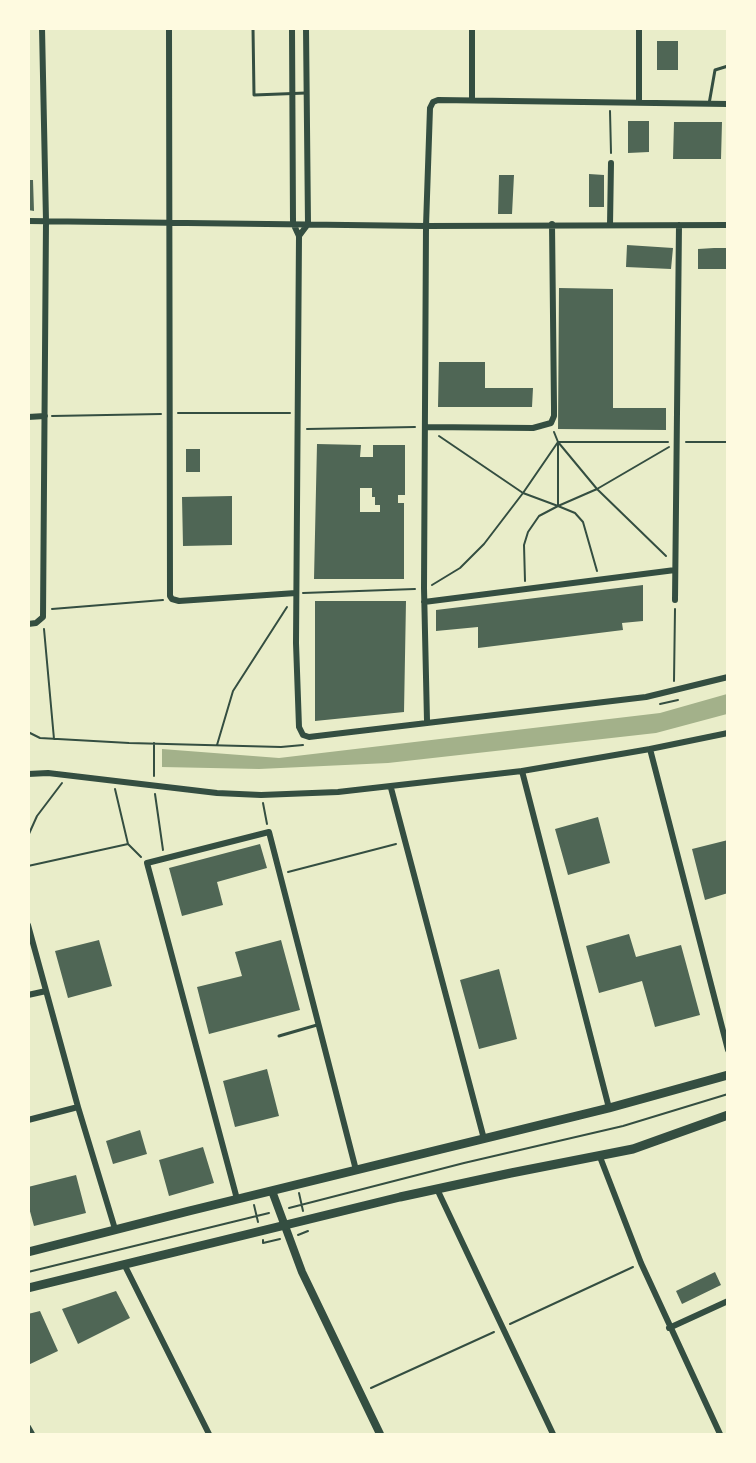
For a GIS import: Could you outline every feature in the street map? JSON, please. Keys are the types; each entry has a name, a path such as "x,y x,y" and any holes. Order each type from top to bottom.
{"main road":[{"path":"28,1252 609,1108 728,1076"},
{"path":"28,1288 437,1189 600,1157 646,1145 728,1115"}],"street":[{"path":"28,624 42,616 46,221 42,28"},
{"path":"169,28 169,592 172,599 179,601 296,593"},
{"path":"292,28 293,223 299,236 296,593 298,727 303,735 309,737 427,721 646,697 728,677"},
{"path":"299,236 308,224 306,28"},
{"path":"472,28 472,100"},
{"path":"639,28 639,103"},
{"path":"427,721 424,602 426,226 428,113 433,102 472,100 728,104"},
{"path":"610,225 611,163"},
{"path":"28,221 426,226 728,225"},
{"path":"426,427 533,428 551,423 554,407 552,224"},
{"path":"675,600 679,225"},
{"path":"28,417 45,416"},
{"path":"424,602 675,568"},
{"path":"28,774 68,775 217,793 261,795 338,792 391,788 522,771 728,733"},
{"path":"650,749 728,1050"},
{"path":"522,771 609,1108"},
{"path":"391,788 484,1139"},
{"path":"237,1199 147,863 269,832 356,1170"},
{"path":"28,925 78,1107 115,1229"},
{"path":"28,995 46,991"},
{"path":"28,1120 78,1107"},
{"path":"600,1157 669,1328 720,1434"},
{"path":"437,1189 553,1434"},
{"path":"272,1191 302,1272 380,1434"},
{"path":"124,1264 209,1434"},
{"path":"669,1328 728,1301"},
{"path":"28,1427 32,1434"}],"lane":[{"path":"253,28 254,95 308,93"},
{"path":"709,104 715,70 728,66"},
{"path":"279,1036 319,1025"}],"path":[{"path":"610,102 611,163"},
{"path":"551,423 558,442 597,489 675,568"},
{"path":"298,429 426,427 523,493 575,513 583,522 599,579"},
{"path":"558,442 728,442"},
{"path":"217,745 233,690 296,593 424,588 439,582 460,568 484,544 558,442"},
{"path":"558,442 558,506"},
{"path":"526,589 524,545 528,532 539,516 597,489 677,442"},
{"path":"54,739 42,616 172,599"},
{"path":"674,691 675,600"},
{"path":"154,744 154,784 164,859"},
{"path":"28,836 37,816 68,775"},
{"path":"112,780 128,844 147,863"},
{"path":"261,795 269,832"},
{"path":"280,874 404,842"},
{"path":"28,866 128,844"},
{"path":"28,1272 464,1163 623,1126 728,1094"}],"shaded area":[{"path":"727,694 727,714 656,733 388,763 259,769 162,767 162,749 279,758 660,713"}],"building":[{"path":"657,41 678,41 678,70 657,70"},
{"path":"628,121 649,121 649,152 628,153"},
{"path":"674,122 722,122 721,159 673,159"},
{"path":"589,174 604,175 604,207 589,207"},
{"path":"499,175 514,175 512,214 498,214"},
{"path":"28,180 33,180 34,211 28,210"},
{"path":"627,245 673,248 671,269 626,267"},
{"path":"728,248 728,269 698,269 698,249"},
{"path":"559,288 613,289 613,408 666,408 666,430 558,429"},
{"path":"439,362 485,362 485,388 533,388 532,407 438,407"},
{"path":"317,444 361,445 360,457 373,457 373,445 405,445 405,495 398,495 398,503 404,503 404,579 314,579","holes":["360,488 372,488 372,497 375,497 375,505 380,505 380,512 360,512"]},
{"path":"186,449 200,449 200,472 186,472"},
{"path":"232,496 232,545 183,546 182,497"},
{"path":"643,585 643,621 622,623 623,630 478,648 478,627 436,631 436,610"},
{"path":"315,601 406,601 404,712 315,721"},
{"path":"598,817 610,863 568,875 555,829"},
{"path":"728,840 728,893 705,900 692,849"},
{"path":"260,844 267,868 217,882 223,905 182,916 169,868"},
{"path":"629,934 636,957 681,945 700,1015 655,1027 642,981 599,993 586,946"},
{"path":"99,940 112,986 68,998 55,951"},
{"path":"281,940 300,1010 209,1034 197,987 242,976 235,952"},
{"path":"499,969 517,1039 479,1049 460,980"},
{"path":"267,1069 279,1116 235,1127 223,1081"},
{"path":"140,1130 147,1154 113,1164 106,1141"},
{"path":"203,1147 214,1183 169,1196 159,1160"},
{"path":"76,1175 86,1213 34,1226 28,1204 28,1187"},
{"path":"715,1272 721,1285 682,1304 676,1291"},
{"path":"116,1291 130,1318 78,1344 62,1309"},
{"path":"40,1311 58,1351 28,1365 28,1314"}]}
